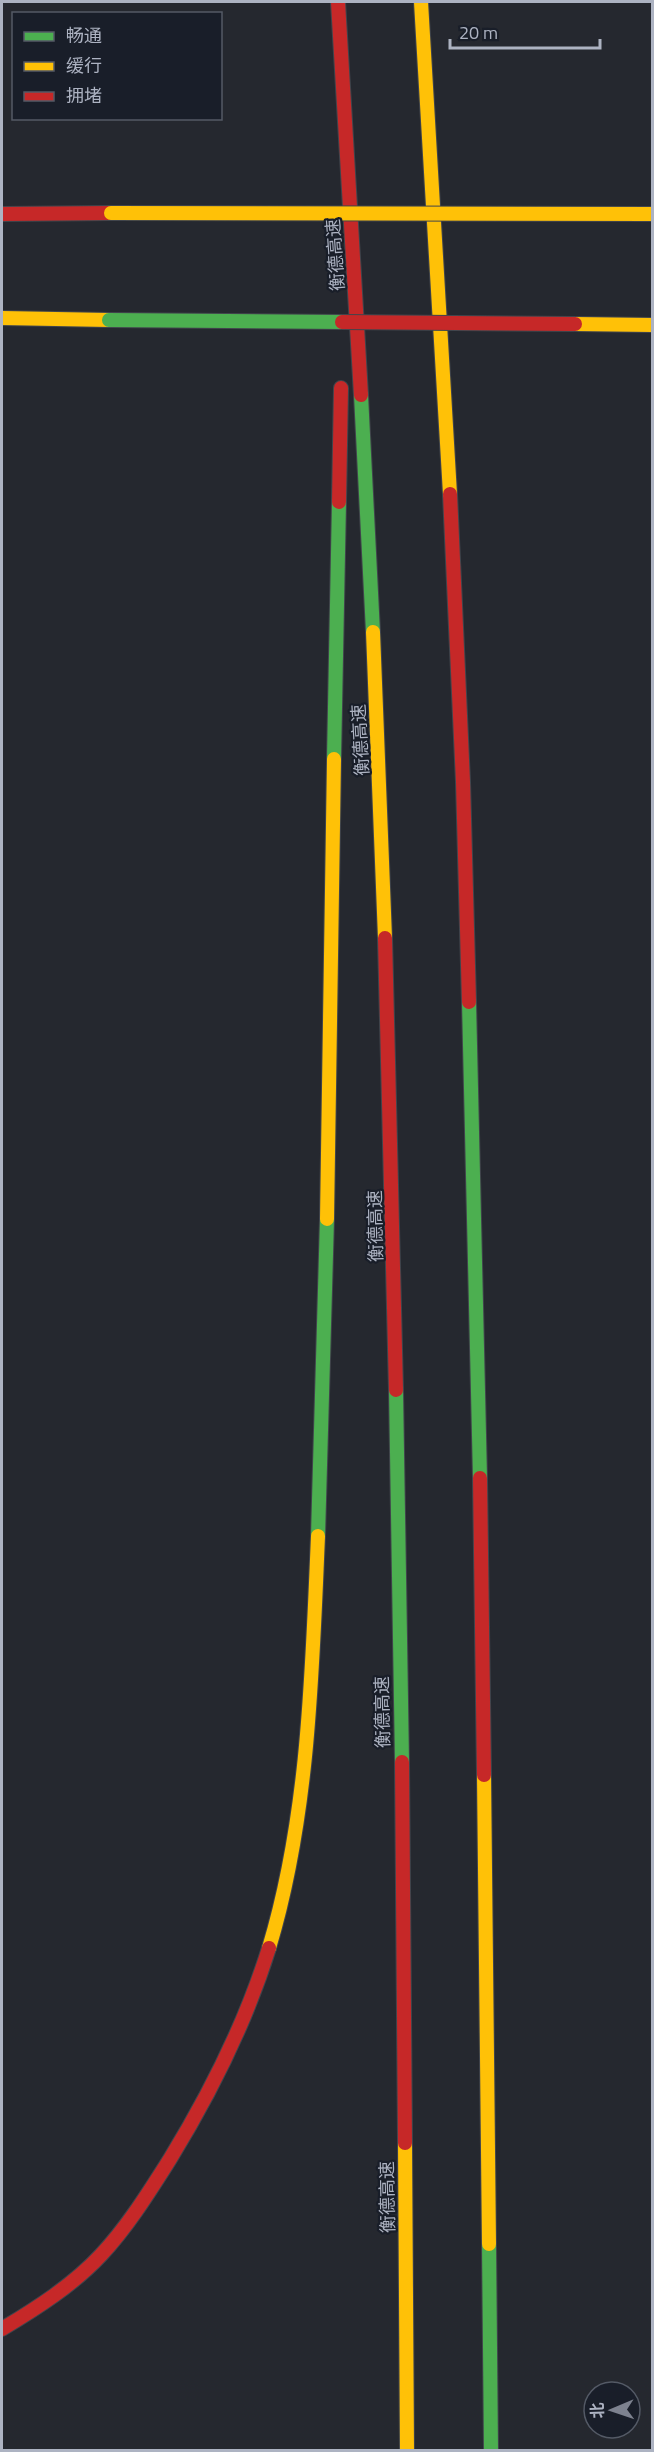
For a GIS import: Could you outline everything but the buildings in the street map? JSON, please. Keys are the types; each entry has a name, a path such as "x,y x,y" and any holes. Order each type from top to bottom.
{"main road":[{"name":"衡德高速","path":"338,2 360,369 380,785 391,1153 399,1581 408,2451"},
{"path":"423,2 444,365 463,782 473,1128 491,2451"},
{"path":"343,334 347,158"},
{"path":"2,214 652,214"},
{"path":"2,318 652,325"},
{"path":"2,2329 47,2300 105,2251 139,2209 196,2118 232,2047 247,2009 273,1934 291,1854 303,1763 318,1521 328,1224 342,370"}],"traffic: fast":[{"path":"109,320 342,322"},
{"path":"361,395 373,632"},
{"path":"334,759 339,502"},
{"path":"469,1002 480,1478"},
{"path":"318,1536 327,1219"},
{"path":"396,1390 402,1762"},
{"path":"489,2244 491,2450"}],"traffic: slow":[{"path":"421,2 450,494"},
{"path":"111,213 652,214"},
{"path":"2,318 109,320"},
{"path":"575,324 652,325"},
{"path":"373,632 385,938"},
{"path":"327,1219 334,759"},
{"path":"269,1948 293,1847 300,1795 310,1691 318,1536"},
{"path":"484,1775 489,2244"},
{"path":"405,2143 407,2450"}],"traffic: jam":[{"path":"338,2 361,395"},
{"path":"2,214 111,213"},
{"path":"342,322 575,324"},
{"path":"339,502 341,388"},
{"path":"450,494 463,782 469,1002"},
{"path":"385,938 396,1390"},
{"path":"480,1478 484,1775"},
{"path":"402,1762 405,2143"},
{"path":"2,2329 79,2276 111,2244 138,2208 200,2108 250,2003 269,1948"}]}
